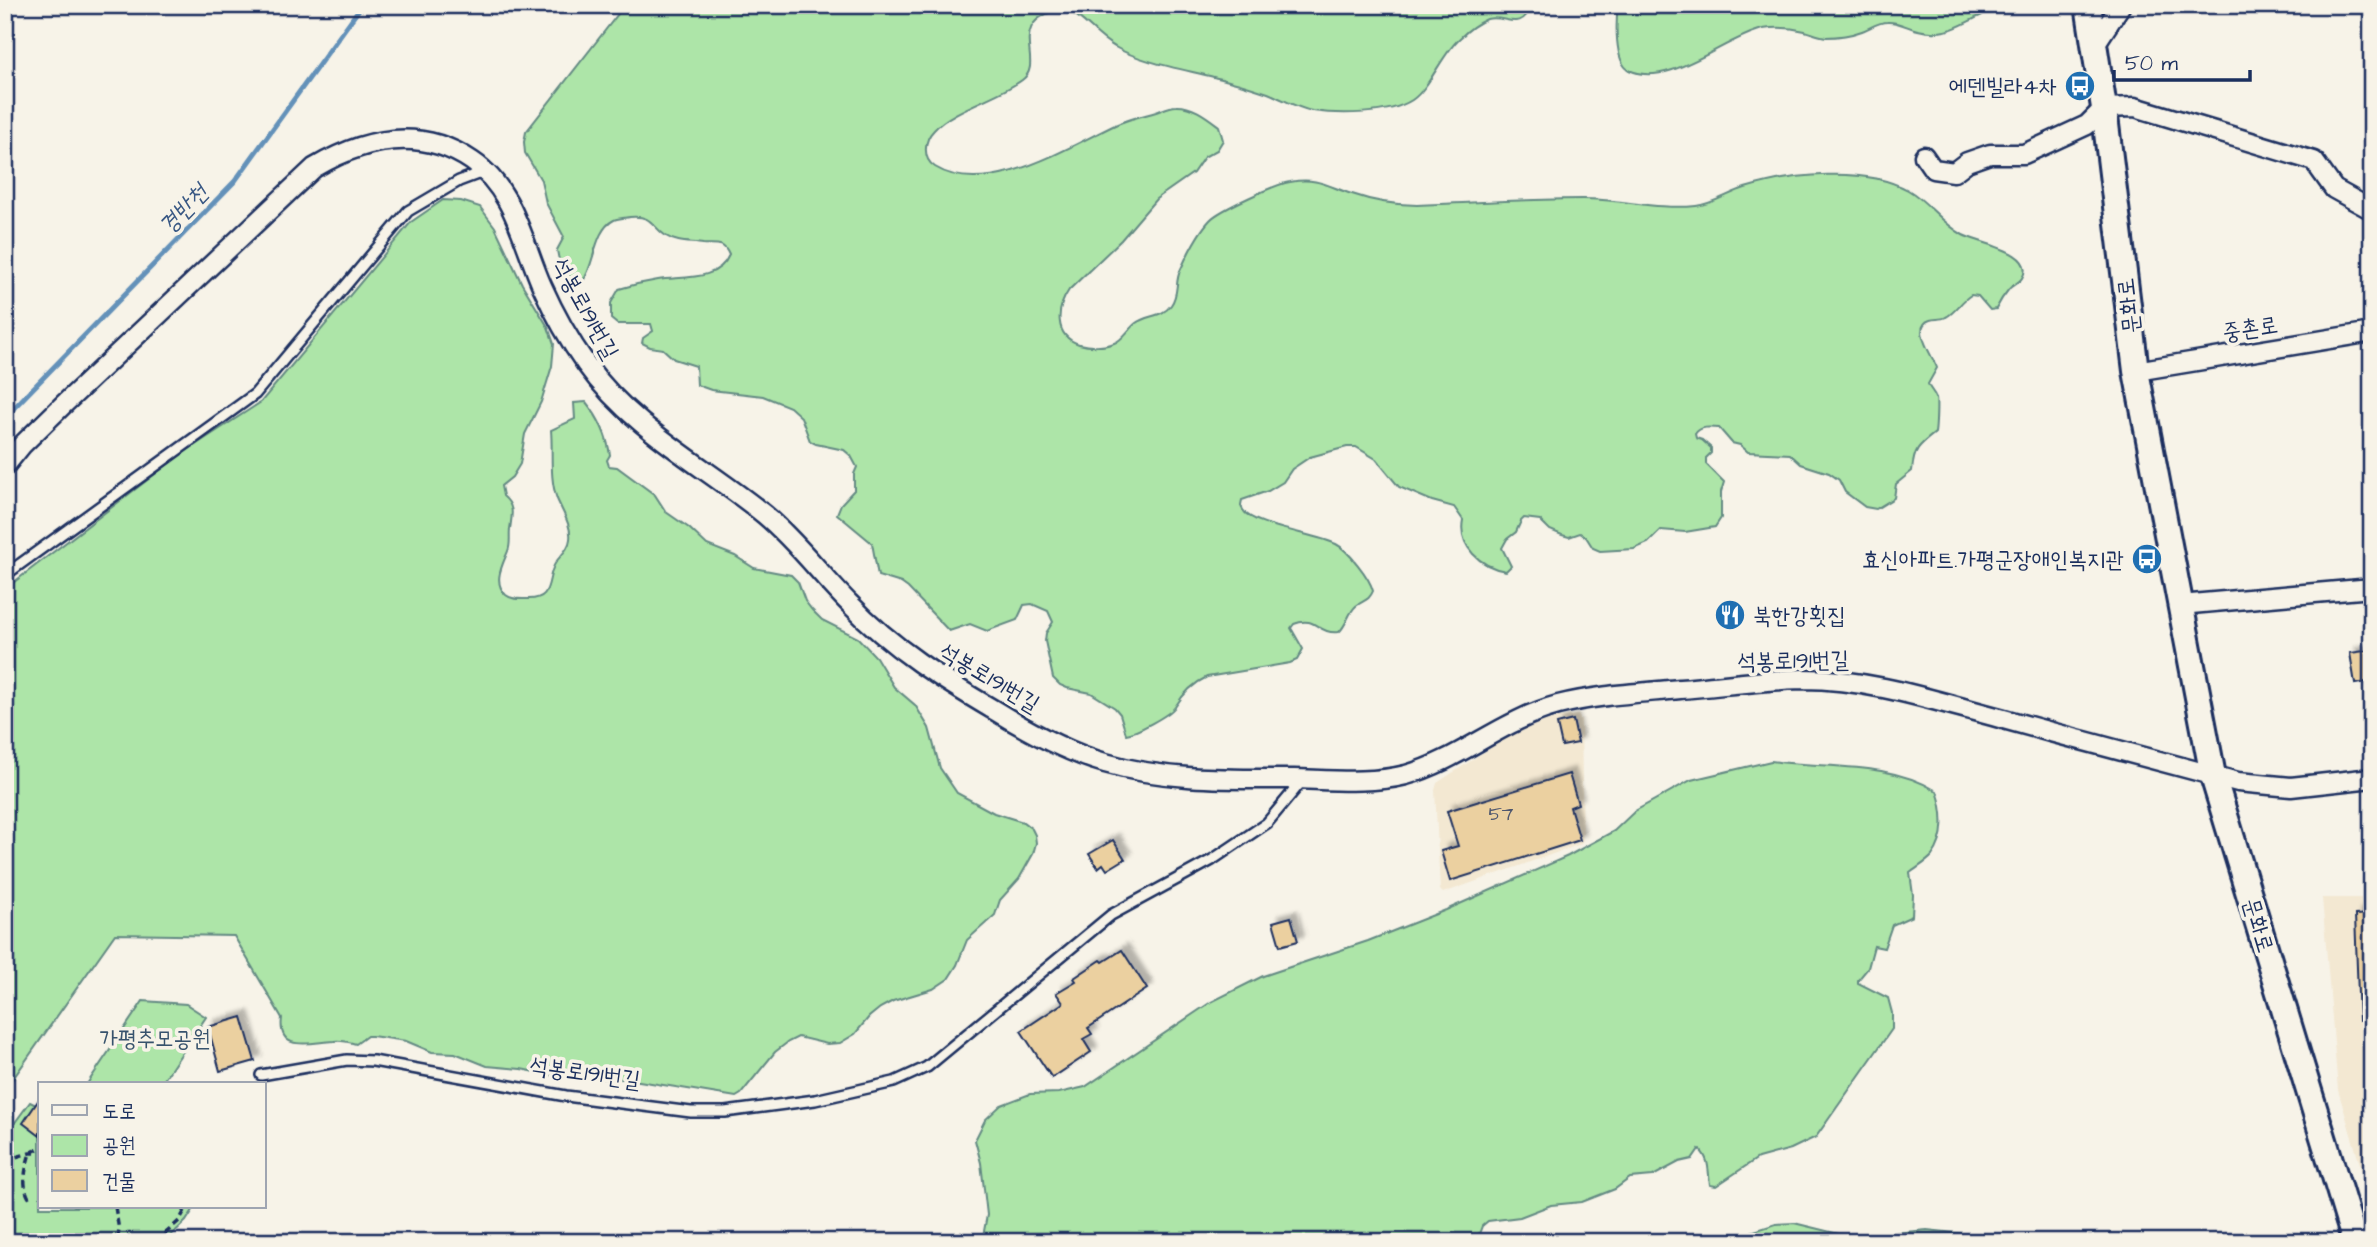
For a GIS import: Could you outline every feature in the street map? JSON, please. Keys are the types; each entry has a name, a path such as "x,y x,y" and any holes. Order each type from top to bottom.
{"main road":[{"name":"문화로","path":"2088,5 2104,108 2136,371 2213,776 2356,1242"}],"street":[{"path":"2094,46 2121,5"},
{"path":"1924,156 1933,169 1954,172 1967,162 1990,154 2024,154 2087,125 2104,108 2135,107 2314,161 2334,189 2372,210"},
{"name":"석봉로191번길","path":"5,466 55,413 314,168 341,152 373,141 405,139 438,144 475,163 483,172 515,212 544,289 588,367 654,435 717,478 792,539 850,604 889,641 998,713 1057,744 1103,763 1150,773 1203,778 1354,781 1400,777 1441,764 1512,721 1559,705 1665,691 1804,679 1874,684 2238,782 2291,787 2372,778"},
{"name":"중촌로","path":"2136,371 2372,332"},
{"path":"2180,605 2372,588"}],"lane":[{"path":"5,575 112,495 256,394 408,211 459,181 483,172"},
{"name":"석봉로191번길","path":"261,1074 347,1060 373,1060 566,1096 702,1112 725,1112 815,1100 894,1082 926,1067 1111,915 1212,860 1250,835 1281,809 1303,780"}],"path":[{"path":"5,1160 38,1151"},
{"path":"29,1198 25,1193 24,1179 30,1153"},
{"path":"115,1208 119,1230 117,1242"},
{"path":"156,1242 179,1221 186,1208"},
{"path":"5,1210 13,1212"}],"shaded area":[{"path":"1578,715 1581,720 1581,844 1443,893 1440,890 1435,790 1437,783 1519,729 1559,717"},
{"path":"2322,898 2372,898 2372,1184 2366,1185 2338,1090"}],"green space":[{"path":"625,5 1532,5 1523,19 1487,19 1467,32 1454,44 1425,87 1412,100 1390,109 1349,113 1306,110 1250,87 1141,59 1108,43 1064,8 1045,14 1034,23 1030,32 1030,63 1022,80 952,116 931,134 926,144 926,154 935,167 956,175 978,177 1002,174 1051,156 1120,123 1174,106 1188,107 1199,112 1219,126 1223,140 1217,150 1204,157 1193,173 1156,199 1121,240 1069,290 1060,313 1061,328 1071,340 1083,345 1102,346 1114,343 1136,323 1168,309 1175,297 1179,275 1190,251 1201,231 1215,216 1261,192 1300,181 1315,181 1368,199 1400,204 1583,199 1682,207 1702,205 1745,188 1784,179 1850,175 1891,182 1908,190 1955,230 2014,255 2022,261 2025,269 2022,278 2009,289 1996,309 1990,310 1978,296 1971,295 1950,315 1924,324 1922,329 1925,343 1937,368 1928,384 1936,398 1935,433 1918,449 1912,471 1896,484 1894,498 1876,509 1865,507 1845,492 1839,480 1829,473 1801,464 1790,454 1748,452 1740,445 1732,443 1719,428 1706,428 1697,431 1696,438 1711,448 1706,464 1724,482 1721,492 1721,518 1715,527 1685,532 1661,530 1648,543 1634,549 1600,551 1593,548 1580,533 1569,537 1550,530 1540,520 1524,518 1502,548 1511,566 1506,571 1488,565 1473,554 1464,538 1463,520 1454,507 1399,487 1376,459 1356,447 1310,457 1292,469 1283,482 1268,491 1242,500 1241,507 1258,521 1327,540 1341,547 1371,585 1373,591 1368,599 1353,609 1339,632 1326,631 1308,622 1294,624 1291,628 1303,649 1297,660 1207,677 1188,690 1166,714 1126,734 1120,714 1115,708 1091,693 1060,685 1053,678 1045,641 1046,633 1053,622 1048,611 1032,604 1024,605 1017,620 987,631 970,624 949,631 908,588 878,576 872,543 837,514 841,504 854,490 857,467 851,456 844,450 810,441 801,417 790,407 763,396 711,390 697,385 696,366 674,359 663,349 642,343 643,338 653,331 651,324 617,324 611,319 611,303 619,289 653,281 708,274 724,264 729,255 724,248 719,245 674,240 648,219 630,217 614,220 602,231 583,281 575,281 564,269 557,250 564,237 546,203 541,180 525,153 526,132"},
{"path":"1618,5 1981,5 1982,15 1952,29 1936,32 1891,22 1880,23 1853,34 1830,37 1795,29 1763,29 1679,68 1645,74 1629,70 1621,59 1617,40"},
{"path":"443,200 461,201 480,207 495,227 522,284 548,327 554,344 552,366 541,402 525,434 520,464 512,477 501,486 503,496 512,511 509,546 499,579 506,595 519,599 542,596 546,592 556,562 568,546 570,529 553,482 551,430 575,419 574,403 586,402 605,434 610,455 607,460 609,466 617,467 655,495 666,512 707,545 735,556 754,568 791,575 798,582 805,601 812,610 822,620 858,638 876,657 894,687 915,705 929,728 940,768 957,793 994,813 1023,822 1032,829 1036,843 1033,854 1019,879 1000,900 995,915 967,940 948,979 933,989 893,1001 880,1008 855,1034 840,1043 827,1044 798,1037 788,1042 775,1052 736,1097 627,1079 565,1078 521,1069 487,1066 455,1053 432,1052 406,1041 372,1036 367,1036 356,1044 340,1041 306,1044 290,1041 282,1029 282,1018 234,936 115,934 5,1090 5,589 180,455 261,402 411,222"},
{"path":"1771,761 1878,770 1898,775 1937,791 1941,807 1942,833 1937,849 1910,873 1912,916 1892,925 1884,948 1874,946 1868,968 1858,980 1858,983 1888,998 1892,1029 1816,1137 1791,1149 1758,1158 1716,1186 1710,1185 1707,1161 1699,1149 1692,1159 1679,1162 1653,1176 1630,1178 1615,1189 1582,1202 1551,1205 1520,1217 1488,1221 1482,1226 1476,1242 982,1242 987,1215 981,1163 975,1140 985,1120 1001,1105 1030,1094 1059,1093 1085,1087 1211,1002 1263,976 1368,941 1568,856 1614,831 1635,811 1691,780"},
{"name":"가평추모공원","path":"143,1001 186,1004 206,1017 162,1082 88,1082"},
{"path":"30,1102 38,1106 38,1208 194,1208 186,1221 164,1242 5,1242 5,1136"},
{"path":"1794,1223 1851,1237 1927,1230 1984,1236 1995,1239 1996,1242 1731,1242 1735,1237 1776,1224"}],"building":[{"path":"2372,650 2372,681 2355,684 2350,653"},
{"path":"1573,720 1578,743 1562,746 1557,724"},
{"path":"1569,774 1578,804 1570,807 1580,840 1450,881 1441,851 1458,846 1447,811"},
{"path":"1113,840 1125,859 1107,870 1103,864 1098,868 1089,854"},
{"path":"2372,914 2372,1020 2359,1021 2355,915"},
{"path":"1291,917 1298,941 1280,946 1273,922"},
{"path":"1122,950 1147,989 1088,1028 1092,1034 1083,1039 1091,1052 1052,1078 1021,1031 1063,1003 1056,993 1076,981 1074,978"},
{"path":"242,1017 255,1061 220,1071 208,1027"},
{"path":"38,1101 38,1134 23,1123"}],"waterway":[{"name":"경반천","path":"5,417 235,181 362,5"}],"place":[{"name":"에덴빌라4차","path":"2080,86"},
{"name":"효신아파트.가평군장애인복지관","path":"2147,559"},
{"name":"북한강횟집","path":"1730,615"}]}
